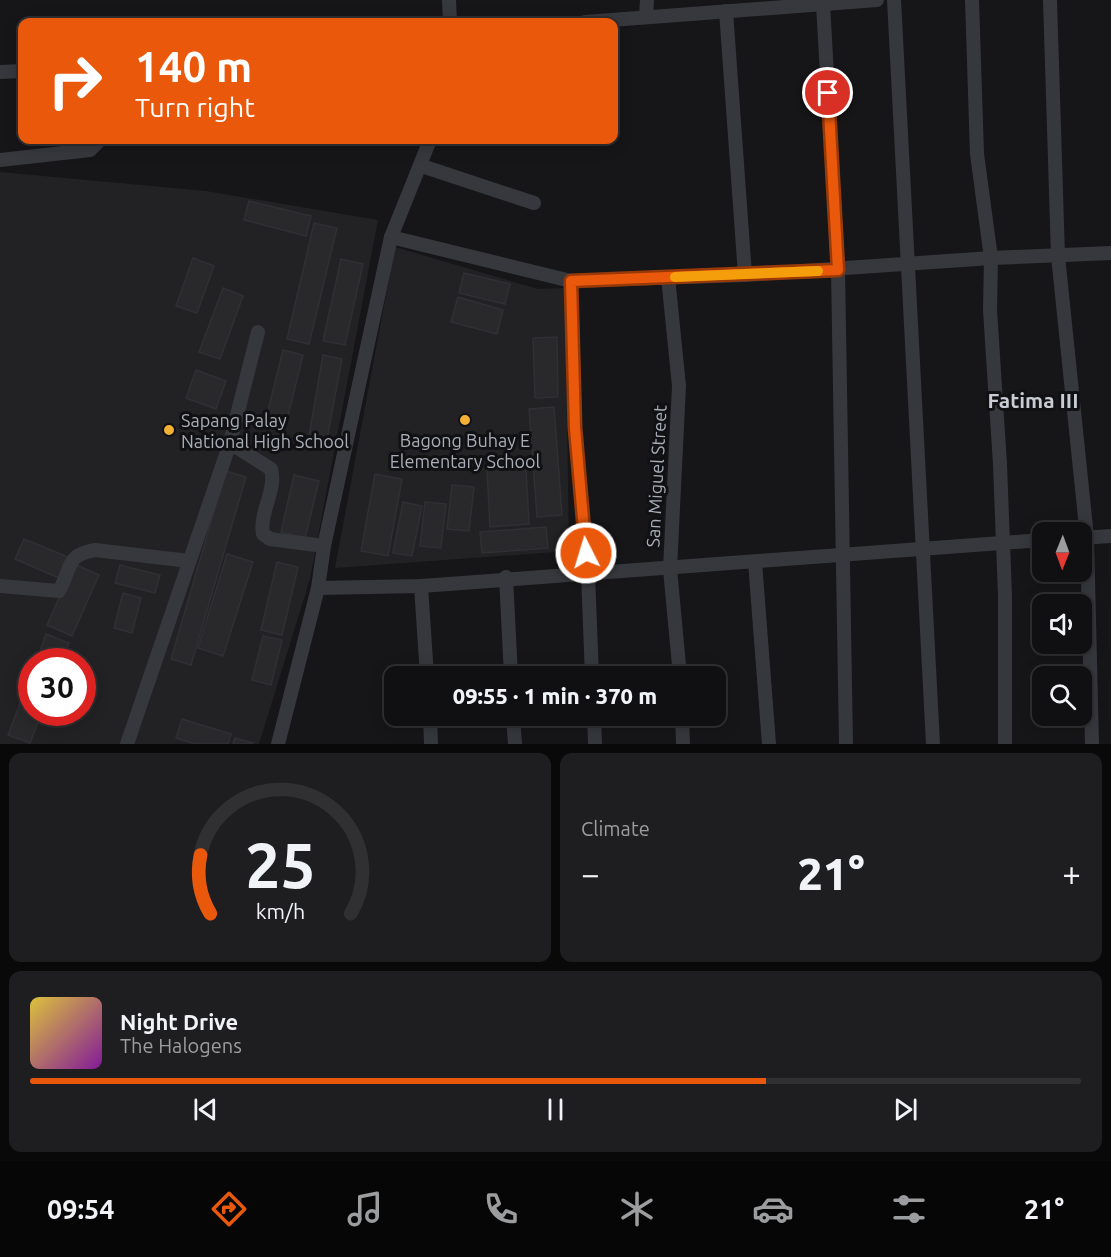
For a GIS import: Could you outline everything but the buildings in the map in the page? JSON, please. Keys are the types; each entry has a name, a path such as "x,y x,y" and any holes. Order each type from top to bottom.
{"street":[{"path":"449,0 450,18"},
{"path":"646,17 647,0"},
{"path":"618,19 878,0"},
{"path":"894,0 933,744"},
{"path":"972,0 977,154 991,258 990,310 1003,542 1005,744"},
{"path":"1050,0 1058,256 1083,522"},
{"path":"823,4 838,270 846,744"},
{"path":"726,11 745,275"},
{"path":"0,72 18,71"},
{"path":"0,160 90,150 96,144"},
{"path":"278,744 318,588 324,546 392,237 429,144"},
{"path":"422,166 534,203"},
{"path":"392,237 571,281 745,275 991,258 1111,253"},
{"name":"San Miguel Street","path":"668,277 679,386 670,569 679,666"},
{"path":"571,281 575,428 588,574 592,666"},
{"path":"126,744 230,443 258,332"},
{"path":"230,443 271,468 273,477 261,525 263,534 270,539 324,546"},
{"path":"1092,537 1111,536"},
{"path":"318,588 421,586 1032,541"},
{"path":"0,586 59,591 73,558 80,552 95,550 189,561"},
{"path":"755,562 769,744"},
{"path":"506,578 511,666"},
{"path":"1086,582 1092,744"},
{"path":"421,586 426,666"},
{"path":"431,726 432,744"},
{"path":"514,726 515,744"},
{"path":"594,726 595,744"},
{"path":"683,726 684,744"}],"shaded area":[{"name":"Sapang Palay National High School","path":"0,172 206,191 378,220 310,579 259,744 0,744"},
{"name":"Bagong Buhay E Elementary School","path":"395,247 538,289 565,288 569,551 335,568"}],"slow traffic":[{"path":"675,277 818,271"}],"place":[{"name":"Bagong Buhay E Elementary School","path":"465,420"},
{"name":"Sapang Palay National High School","path":"169,430"}],"district":[{"name":"Fatima III","path":"1033,400"}],"route":[{"path":"586,553 575,428 571,281 838,270 828,93"}]}
